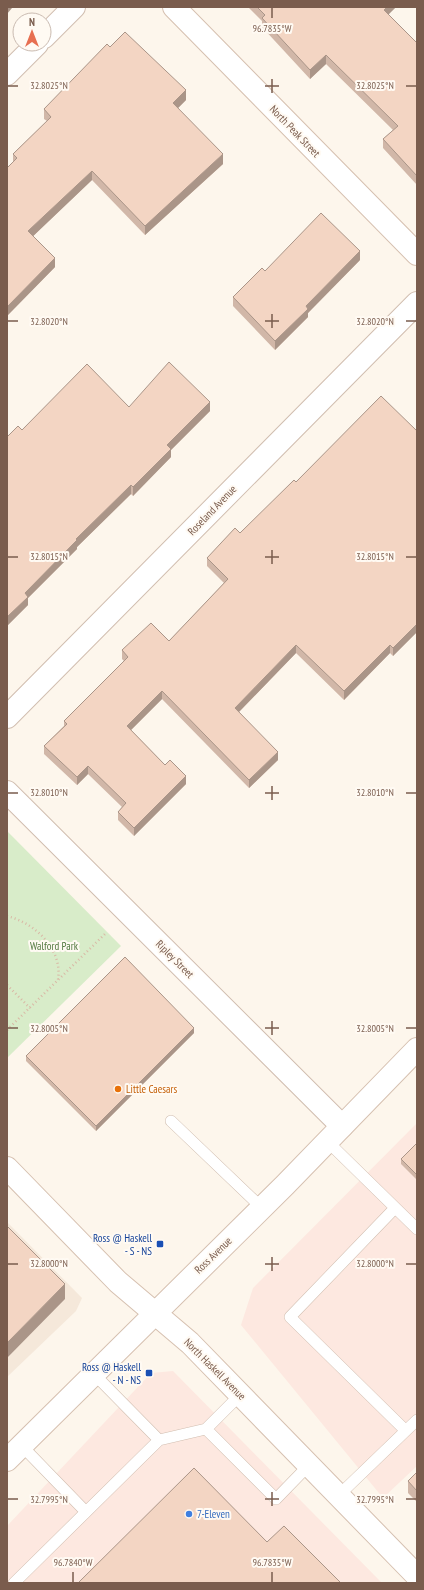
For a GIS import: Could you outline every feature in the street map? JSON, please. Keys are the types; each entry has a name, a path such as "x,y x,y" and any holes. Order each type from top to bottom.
{"main road":[{"path":"52,29 74,7"},
{"name":"North Peak Street","path":"174,7 417,254"},
{"path":"7,74 29,52"},
{"name":"Roseland Avenue","path":"7,717 417,302"},
{"name":"Ripley Street","path":"7,792 335,1134"},
{"name":"Ross Avenue","path":"14,1452 262,1208 417,1049"},
{"name":"North Haskell Avenue","path":"7,1168 118,1282 190,1342 308,1466 417,1576"}],"lane":[{"path":"171,1120 262,1208"},
{"path":"335,1134 395,1208 417,1229"},
{"path":"395,1208 290,1317 405,1430"},
{"path":"94,1374 159,1440"},
{"path":"14,1583 159,1440 206,1429 240,1395"},
{"path":"338,1496 417,1420"},
{"path":"206,1429 276,1498 308,1466"},
{"path":"14,1452 86,1512"}],"path":[{"path":"7,916 25,923 35,929 47,942 58,963 58,981"},
{"path":"7,1030 107,932"},
{"path":"7,985 30,1008"}],"shaded area":[{"path":"417,1123 417,1466 383,1498 241,1325 253,1288"},
{"path":"7,1222 82,1298 76,1311 7,1377"},
{"path":"173,1371 382,1583 7,1583 7,1526 151,1373"}],"green space":[{"name":"Walford Park","path":"7,831 121,946 7,1058"}],"building":[{"path":"257,7 387,7 384,10 417,43 417,176 383,139 398,126 326,55 310,70 262,18 265,15"},
{"path":"125,32 186,90 173,103 223,154 145,226 92,171 28,231 55,258 7,307 7,168 17,158 13,154 51,117 44,109 107,44 110,47"},
{"path":"321,213 360,251 306,306 308,309 275,341 233,297 262,268 265,271"},
{"path":"169,362 210,402 167,445 171,449 133,487 131,485 76,539 77,540 25,593 28,597 7,617 7,437 18,426 22,430 87,364 129,407"},
{"path":"381,396 417,431 417,624 393,648 390,645 344,691 296,645 235,708 278,752 249,780 162,691 127,726 165,765 170,760 186,776 134,828 118,812 126,803 88,766 77,777 44,746 67,724 64,721 128,657 122,650 151,623 169,641 228,579 207,558 235,528 240,533 294,480 296,482"},
{"path":"125,957 194,1028 96,1126 26,1056"},
{"path":"417,1143 417,1175 401,1159"},
{"path":"7,1226 65,1284 7,1343"},
{"path":"194,1468 267,1542 284,1526 341,1583 78,1583"},
{"path":"417,1472 417,1491 408,1481"}],"place":[{"name":"Little Caesars","path":"118,1089"},
{"name":"Ross @ Haskell - S - NS","path":"160,1244"},
{"name":"Ross @ Haskell - N - NS","path":"149,1373"},
{"name":"7-Eleven","path":"189,1514"}]}
